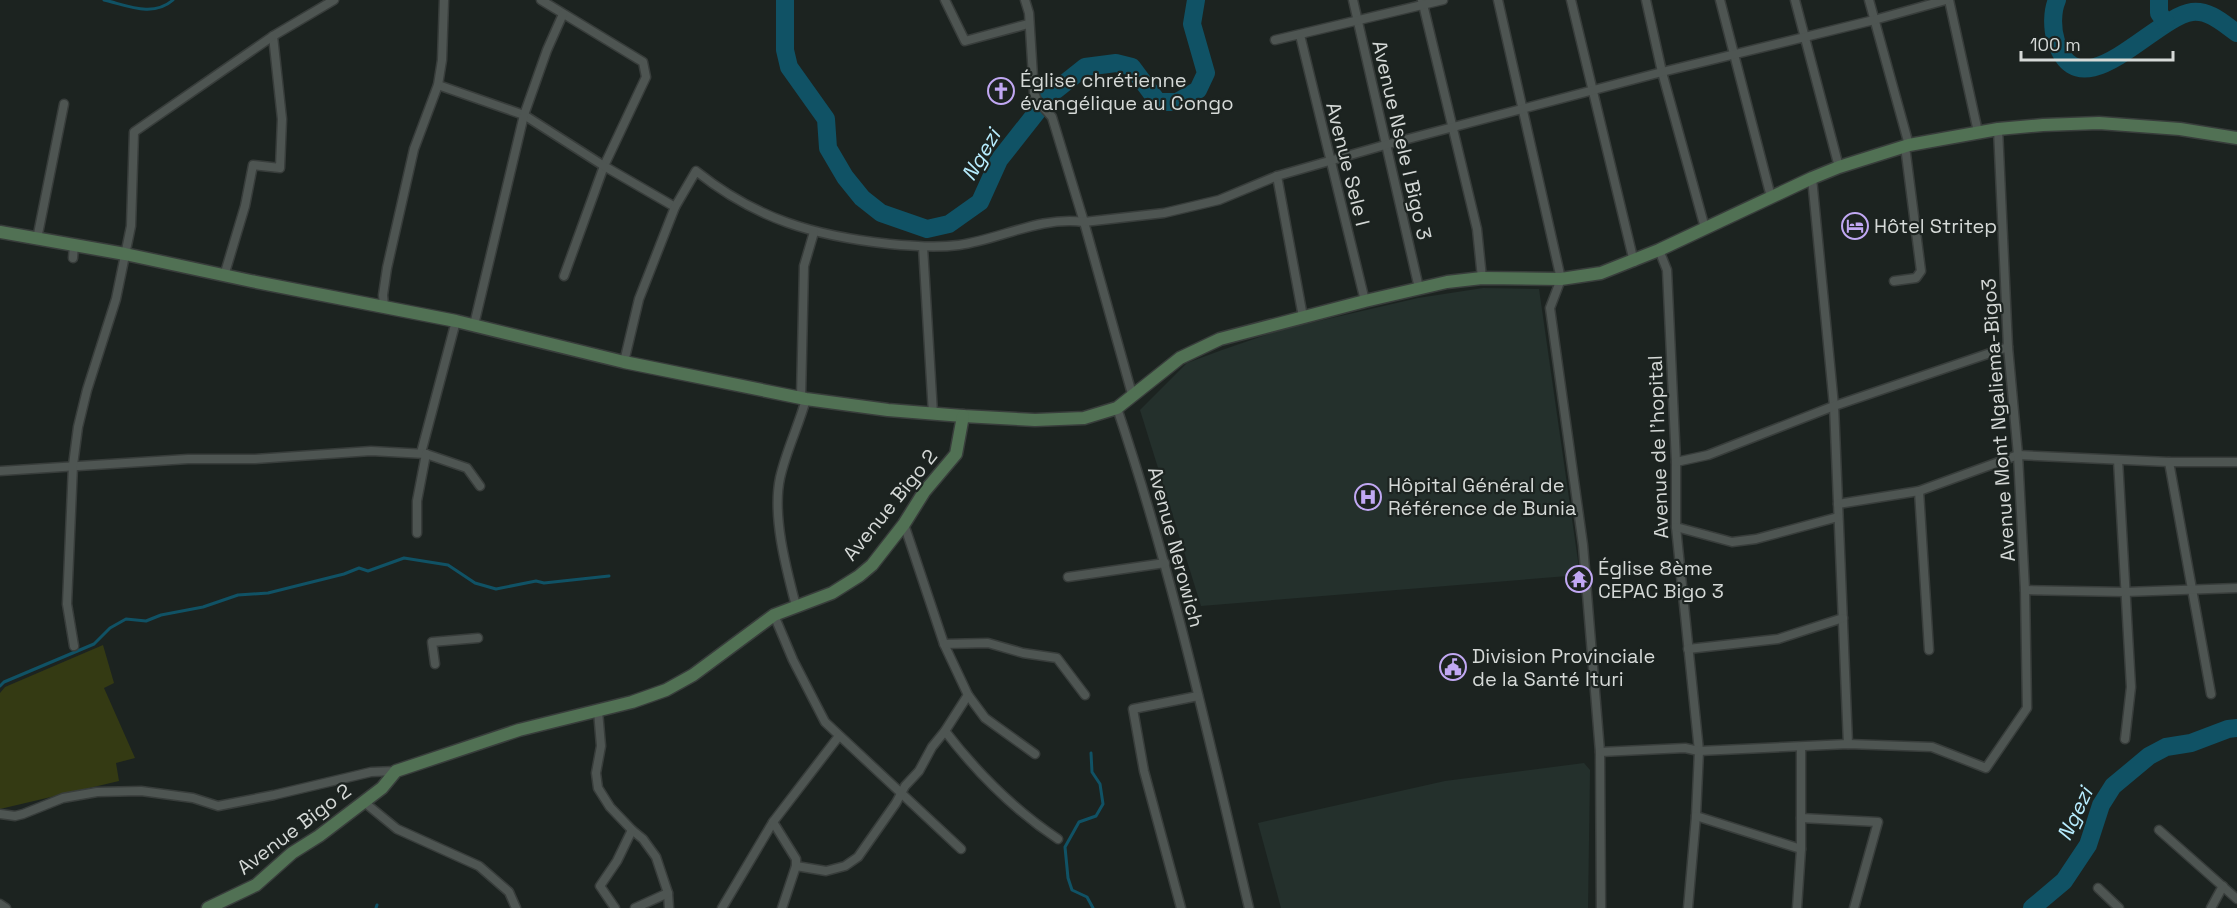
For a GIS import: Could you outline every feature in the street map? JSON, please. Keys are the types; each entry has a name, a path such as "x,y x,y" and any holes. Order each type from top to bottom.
{"street":[{"path":"74,646 66,604 73,465 84,399 116,299 125,254 130,226 134,132 273,36 334,0"},
{"path":"384,306 383,295 387,268 414,149 438,85 442,60 444,0"},
{"path":"541,0 643,62 646,77 604,166 564,276"},
{"path":"945,0 965,41 1028,24"},
{"path":"1025,0 1029,13 1034,93 1052,117 1132,394"},
{"name":"Avenue Nsele I Bigo 3","path":"1353,0 1419,288"},
{"path":"1275,40 1358,22 1422,2 1443,0"},
{"path":"1498,0 1561,279 1550,308 1583,544 1600,752 1602,908"},
{"path":"1571,0 1634,262"},
{"path":"1646,0 1662,72 1705,228"},
{"path":"1720,0 1771,197"},
{"path":"1795,0 1839,167"},
{"path":"1869,0 1907,146 1921,271 1916,278 1894,281"},
{"path":"624,362 639,299 675,207 696,171 723,192 762,214 814,232 853,240 923,247 960,245 1029,226 1072,220 1084,222 1164,213 1220,200 1276,176 1385,145 1947,0 1978,132"},
{"path":"1422,2 1477,229 1482,279"},
{"path":"474,325 524,115 547,50 563,14"},
{"name":"Avenue Sele I","path":"1300,35 1365,301"},
{"path":"225,276 245,206 253,165 280,168 282,119 273,36"},
{"path":"438,85 524,115 604,166 675,207"},
{"path":"37,239 64,104"},
{"path":"0,235 37,239 73,251 125,254 225,276 384,306 474,325 624,362 804,398 933,414 1035,420 1084,418 1117,408 1180,358 1220,339 1419,288 1482,279 1561,279 1601,273 1634,262 1812,178 1839,167 1907,146 1998,129 2100,123 2180,129 2237,138"},
{"name":"Avenue Mont Ngaliema-Bigo3","path":"1848,744 1932,747 1986,768 2027,708 2025,590 2018,455 2008,347 1998,129"},
{"path":"1276,176 1303,317"},
{"path":"1600,752 1685,748 1699,751 1848,744 1834,406 1812,178"},
{"path":"796,606 783,558 778,492 780,476 800,423 804,398 804,266 814,232"},
{"path":"923,247 933,414"},
{"name":"Avenue de l'hopital","path":"1659,250 1667,270 1676,462 1676,527 1699,751 1688,908"},
{"path":"417,533 417,501 424,453 456,321"},
{"path":"1676,462 1707,455 1834,406 2008,347"},
{"name":"Avenue Nerowich","path":"1117,408 1143,484 1165,563 1249,908"},
{"name":"Avenue Bigo 2","path":"208,908 256,885 292,853 320,836 382,788 396,771 519,730 632,702 666,690 693,675 774,615 832,593 859,576 872,565 904,524 924,492 956,454 963,416"},
{"path":"0,471 204,458 284,458 361,451 424,453 467,468 480,486"},
{"path":"1838,504 1919,491 2018,455 2169,462 2237,462"},
{"path":"2118,460 2131,687 2125,740"},
{"path":"2169,462 2211,694"},
{"path":"1919,491 1929,650"},
{"path":"1676,527 1732,543 1756,539 1838,517"},
{"path":"904,524 944,644 968,695 985,718 1035,754"},
{"path":"1068,577 1165,563"},
{"path":"2025,590 2125,592 2237,588"},
{"path":"774,615 793,660 825,722 961,849"},
{"path":"1688,650 1778,639 1843,618"},
{"path":"435,664 432,642 478,638"},
{"path":"944,644 988,643 1023,653 1057,658 1085,695"},
{"path":"796,866 826,871 845,866 858,857 968,695"},
{"path":"1181,908 1144,771 1133,710 1198,696"},
{"path":"598,711 601,746 596,773 598,789 610,807 643,839 656,857 668,893 669,908"},
{"path":"945,731 971,764 1025,817 1058,839"},
{"path":"722,908 773,822 839,736"},
{"path":"1797,908 1801,849 1801,747"},
{"path":"0,814 15,816 63,798 108,792 141,791 193,798 218,806 371,772 396,771"},
{"path":"364,802 397,829 479,866 509,892 516,908"},
{"path":"1696,816 1801,849"},
{"path":"1801,818 1878,822 1854,908"},
{"path":"773,822 796,859 796,866 782,908"},
{"path":"609,906 600,886 617,861 632,830"},
{"path":"2159,830 2237,899"},
{"path":"2211,908 2223,886"},
{"path":"2098,888 2119,908"},
{"path":"635,908 668,893"},
{"path":"0,904 6,908"}],"shaded area":[{"name":"Hôpital Général de Référence de Bunia","path":"1483,288 1539,289 1580,575 1201,606 1140,410 1187,363 1222,350 1280,330 1418,298"},
{"path":"1584,763 1590,770 1588,908 1281,908 1258,823 1445,781"}],"green space":[{"path":"103,645 114,683 104,688 135,758 116,763 119,781 0,809 0,693 5,687"}],"waterway":[{"path":"104,0 139,9 157,8 173,0"},
{"name":"Ngezi","path":"785,0 785,50 789,67 826,119 828,148 845,177 862,198 881,213 927,229 949,224 980,202 999,160 1051,94 1085,67 1116,63 1132,67 1158,102 1177,102 1198,90 1206,73 1192,24 1196,0"},
{"name":"Ngezi","path":"2057,0 2053,20 2056,41 2067,61 2082,68 2099,66 2176,18 2192,12 2211,15 2237,33"},
{"path":"2159,0 2159,13 2166,23"},
{"path":"0,686 4,682 94,644 110,628 126,619 146,621 161,615 203,607 238,595 268,593 344,574 359,568 368,571 404,558 448,565 475,583 496,589 536,581 544,583 609,576"},
{"name":"Ngezi","path":"2032,908 2064,881 2088,845 2101,805 2113,786 2149,756 2166,747 2191,743 2228,729 2237,728"},
{"path":"1091,753 1092,772 1100,784 1103,804 1096,816 1079,822 1065,847 1068,878 1072,890 1087,897 1093,908"}],"place":[{"name":"Église chrétienne évangélique au Congo","path":"1001,91"},
{"name":"Hôtel Stritep","path":"1855,226"},
{"name":"Hôpital Général de Référence de Bunia","path":"1368,497"},
{"name":"Église 8ème CEPAC Bigo 3","path":"1579,579"},
{"name":"Division Provinciale de la Santé Ituri","path":"1453,667"}]}
